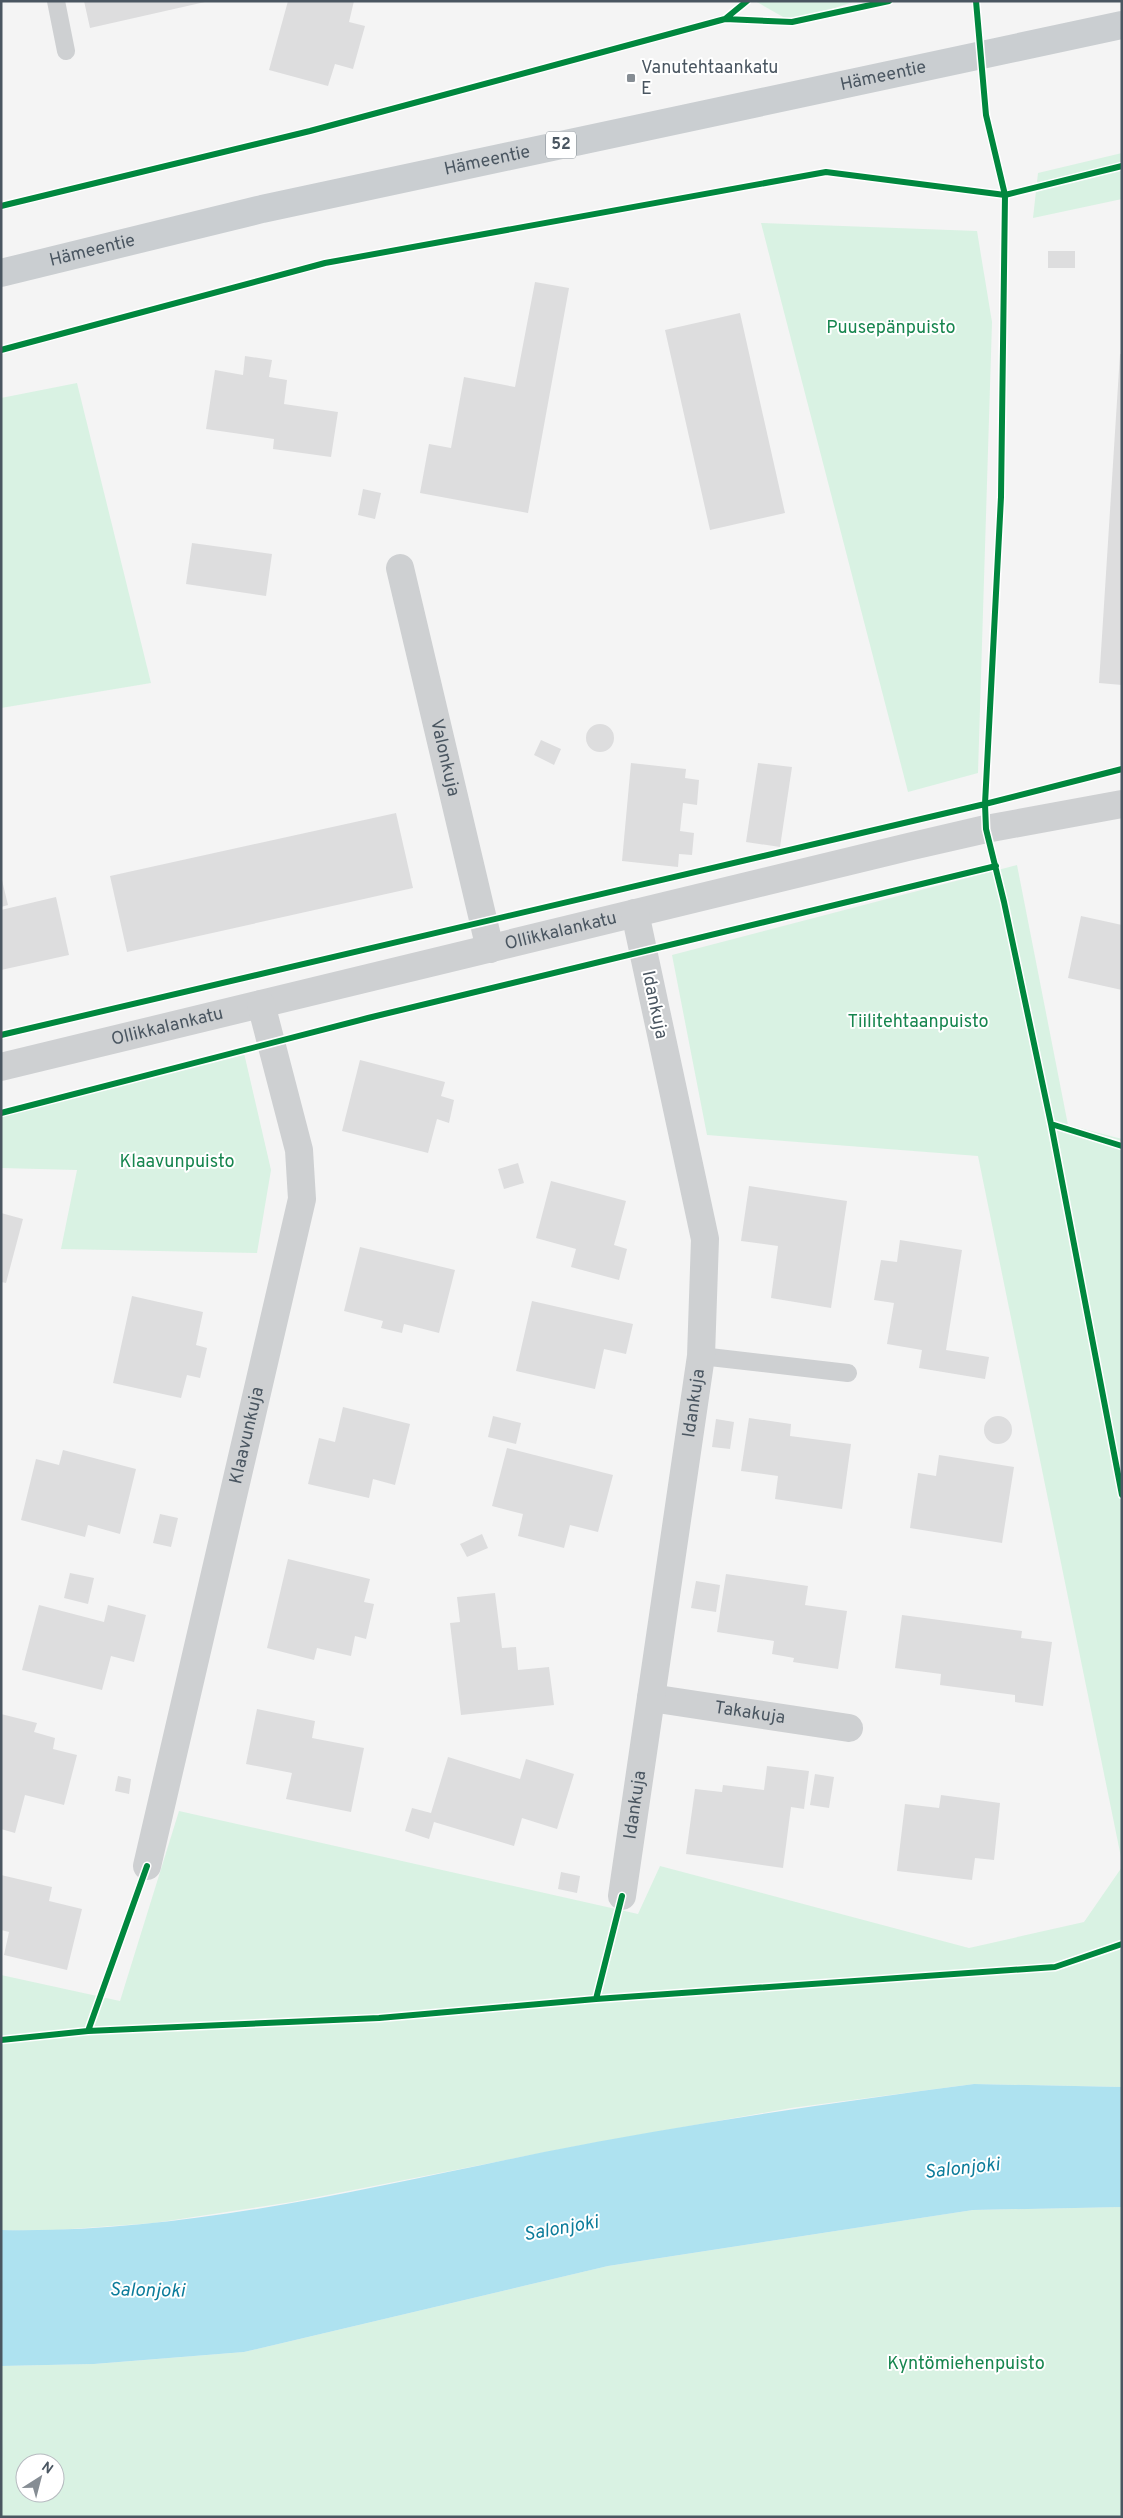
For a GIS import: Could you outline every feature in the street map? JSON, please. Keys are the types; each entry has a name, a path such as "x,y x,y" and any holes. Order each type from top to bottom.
{"main road":[{"name":"Hämeentie","path":"1,273 262,209 1122,25"}],"street":[{"name":"Valonkuja","path":"400,568 490,949"},
{"name":"Ollikkalankatu","path":"1,1067 986,830 1122,804"},
{"name":"Idankuja","path":"622,1896 701,1356 706,1240 635,914"},
{"name":"Klaavunkuja","path":"147,1866 302,1199 299,1150 260,1004"},
{"name":"Takakuja","path":"651,1698 849,1728"}],"lane":[{"path":"56,1 66,51"},
{"path":"701,1356 848,1373"}],"green space":[{"path":"755,1 856,1 792,22"},
{"path":"1122,153 1122,199 1033,218 1038,173"},
{"name":"Puusepänpuisto","path":"761,223 977,231 992,322 978,773 908,792"},
{"path":"77,383 151,683 1,708 1,398"},
{"name":"Tiilitehtaanpuisto","path":"1017,865 1068,1125 1122,1139 1122,1862 978,1156 707,1135 672,955"},
{"name":"Klaavunpuisto","path":"244,1053 271,1170 257,1253 61,1249 77,1170 1,1168 1,1113"},
{"path":"179,1811 638,1914 660,1866 969,1948 1084,1922 1122,1867 1122,2087 974,2084 791,2108 582,2145 292,2202 154,2223 43,2231 1,2230 1,1975 120,2001"},
{"name":"Kyntömiehenpuisto","path":"1122,2207 1122,2517 1,2517 1,2366 94,2364 244,2352 608,2266 973,2210"}],"water":[{"name":"Salonjoki","path":"974,2084 1122,2087 1122,2207 973,2210 608,2266 244,2352 94,2364 1,2366 1,2230 70,2229 138,2225 206,2217 342,2194 651,2132 812,2106"}],"building":[{"path":"84,1 205,1 205,2 90,28"},
{"path":"288,1 354,1 349,22 365,26 353,69 335,64 328,86 269,70"},
{"path":"1048,251 1075,251 1075,268 1048,268"},
{"path":"535,282 569,288 528,513 420,493 429,444 451,448 464,377 515,387"},
{"path":"740,313 785,513 710,530 665,330"},
{"path":"1120,354 1122,354 1122,685 1099,683"},
{"path":"245,356 272,360 269,377 287,380 284,404 338,412 331,457 273,449 274,439 206,429 215,370 243,375"},
{"path":"363,489 381,493 375,519 358,515"},
{"path":"192,543 272,554 266,596 186,584"},
{"path":"600,724 610,728 614,738 610,748 600,752 590,748 586,738 590,728"},
{"path":"541,740 561,749 554,765 534,755"},
{"path":"631,763 686,769 685,778 699,780 697,805 683,803 680,831 694,833 692,855 679,854 678,867 622,861"},
{"path":"758,763 792,767 780,847 746,842"},
{"path":"396,813 413,888 127,952 110,876"},
{"path":"1,876 8,905 1,907"},
{"path":"56,897 69,955 1,970 1,910"},
{"path":"1081,916 1122,925 1122,990 1068,978"},
{"path":"360,1060 445,1082 441,1096 454,1100 449,1123 437,1119 428,1153 342,1131"},
{"path":"518,1163 524,1183 504,1189 498,1169"},
{"path":"551,1181 626,1201 614,1245 627,1249 619,1280 571,1267 576,1249 536,1238"},
{"path":"749,1186 847,1201 831,1308 771,1298 778,1246 741,1241"},
{"path":"1,1213 23,1219 6,1283 1,1282"},
{"path":"900,1240 962,1250 946,1350 989,1357 985,1379 919,1368 922,1350 887,1344 894,1303 874,1300 881,1260 897,1262"},
{"path":"360,1247 455,1270 439,1333 404,1324 402,1333 381,1328 383,1321 344,1311"},
{"path":"132,1296 203,1312 196,1345 207,1348 200,1378 187,1375 181,1398 113,1383"},
{"path":"532,1301 633,1324 626,1354 604,1349 595,1389 516,1371"},
{"path":"343,1407 410,1424 395,1485 373,1479 369,1498 308,1484 319,1438 335,1442"},
{"path":"493,1416 521,1423 516,1444 488,1437"},
{"path":"998,1416 1008,1420 1012,1430 1008,1440 998,1444 988,1440 984,1430 988,1420"},
{"path":"749,1418 791,1424 790,1436 851,1444 842,1509 775,1499 778,1476 741,1471"},
{"path":"716,1419 734,1422 730,1449 712,1447"},
{"path":"507,1448 613,1475 598,1532 570,1525 564,1548 518,1536 523,1514 492,1506"},
{"path":"63,1450 136,1469 120,1534 88,1525 85,1537 21,1520 36,1459 59,1465"},
{"path":"939,1455 1014,1467 1002,1543 910,1528 918,1473 936,1476"},
{"path":"160,1514 178,1518 171,1547 153,1543"},
{"path":"482,1534 488,1548 467,1557 460,1544"},
{"path":"288,1559 370,1579 364,1602 374,1604 366,1639 355,1636 351,1656 317,1648 314,1660 267,1648"},
{"path":"70,1573 94,1578 88,1604 64,1598"},
{"path":"726,1574 808,1586 805,1605 847,1611 838,1669 793,1662 794,1658 772,1654 774,1641 717,1632"},
{"path":"696,1581 720,1585 716,1612 691,1608"},
{"path":"495,1593 502,1648 516,1647 518,1670 549,1667 554,1705 461,1715 450,1623 460,1622 457,1597"},
{"path":"39,1605 104,1622 108,1605 146,1615 134,1662 111,1656 102,1690 22,1670"},
{"path":"902,1615 1022,1631 1021,1638 1052,1642 1043,1706 1015,1702 1015,1695 940,1685 941,1674 895,1668"},
{"path":"257,1709 315,1721 312,1738 364,1748 351,1812 286,1799 292,1773 246,1764"},
{"path":"1,1714 37,1723 34,1732 55,1738 53,1749 77,1755 64,1805 25,1795 15,1833 1,1829"},
{"path":"448,1757 520,1779 526,1759 574,1774 557,1829 522,1818 514,1846 434,1822 429,1839 405,1831 412,1808 431,1813"},
{"path":"767,1766 809,1771 804,1809 791,1807 783,1868 686,1854 695,1789 722,1792 723,1785 764,1790"},
{"path":"815,1774 834,1777 829,1808 810,1805"},
{"path":"118,1776 131,1779 129,1794 115,1791"},
{"path":"941,1795 1000,1803 994,1860 975,1858 972,1880 897,1871 905,1804 939,1808"},
{"path":"561,1872 580,1876 577,1893 558,1889"},
{"path":"1,1875 52,1887 49,1901 82,1909 67,1970 4,1955 9,1932 1,1930"}],"cycle path":[{"path":"1,206 310,131 725,19 747,1"},
{"path":"725,19 792,22 889,1"},
{"path":"976,1 986,115 1005,195 1001,497 985,804 986,829 1004,902 1051,1124 1122,1495"},
{"path":"1,350 325,263 826,172 1005,195 1122,166"},
{"path":"1,1035 985,804 1122,769"},
{"path":"1,1113 368,1018 996,866"},
{"path":"1051,1124 1122,1146"},
{"path":"88,2031 147,1866"},
{"path":"596,1999 622,1896"},
{"path":"1,2040 88,2031 379,2018 596,1999 1055,1967 1122,1944"}],"place":[{"name":"Vanutehtaankatu E","path":"631,78"}]}
